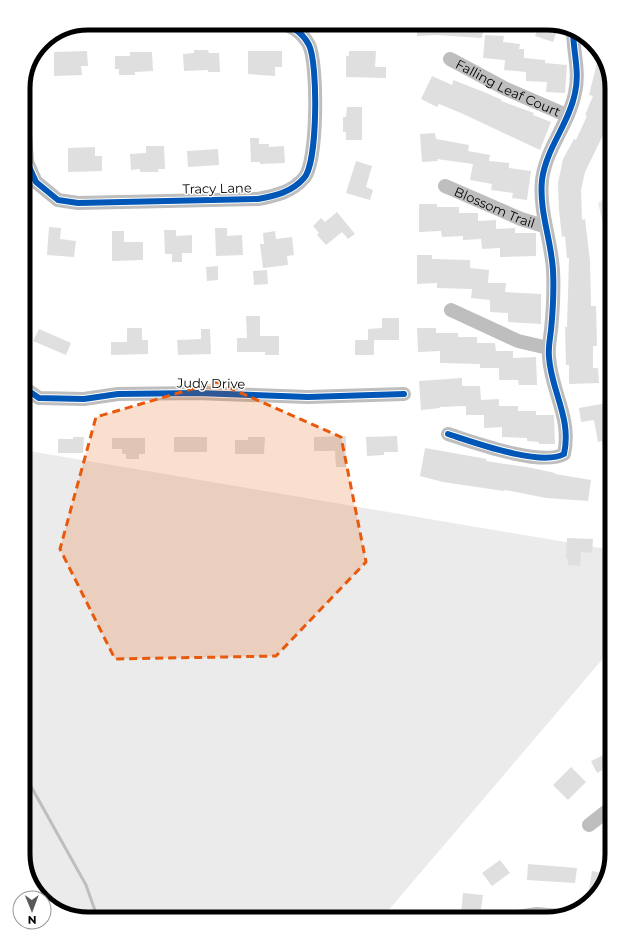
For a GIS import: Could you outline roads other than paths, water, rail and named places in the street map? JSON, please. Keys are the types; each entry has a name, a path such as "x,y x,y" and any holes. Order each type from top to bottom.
{"street":[{"name":"Tracy Lane","path":"30,169 36,182 58,200 78,203 258,199 284,193 305,177 310,168 314,139 314,67 309,46 302,34 297,30"},
{"path":"448,434 513,453 533,457 553,458 564,454 566,435 564,415 552,380 548,348 553,300 553,269 544,226 541,202 542,179 546,161 572,104 576,86 577,58 575,37"},
{"name":"Falling Leaf Court","path":"450,59 506,90 566,115"},
{"name":"Blossom Trail","path":"445,186 515,216 544,226"},
{"path":"451,310 487,328 518,341 548,348"},
{"name":"Judy Drive","path":"30,392 38,398 84,399 118,394 197,393 308,396 404,394"},
{"path":"589,826 605,813"}],"waterway":[{"path":"30,785 86,885 96,912"}]}
